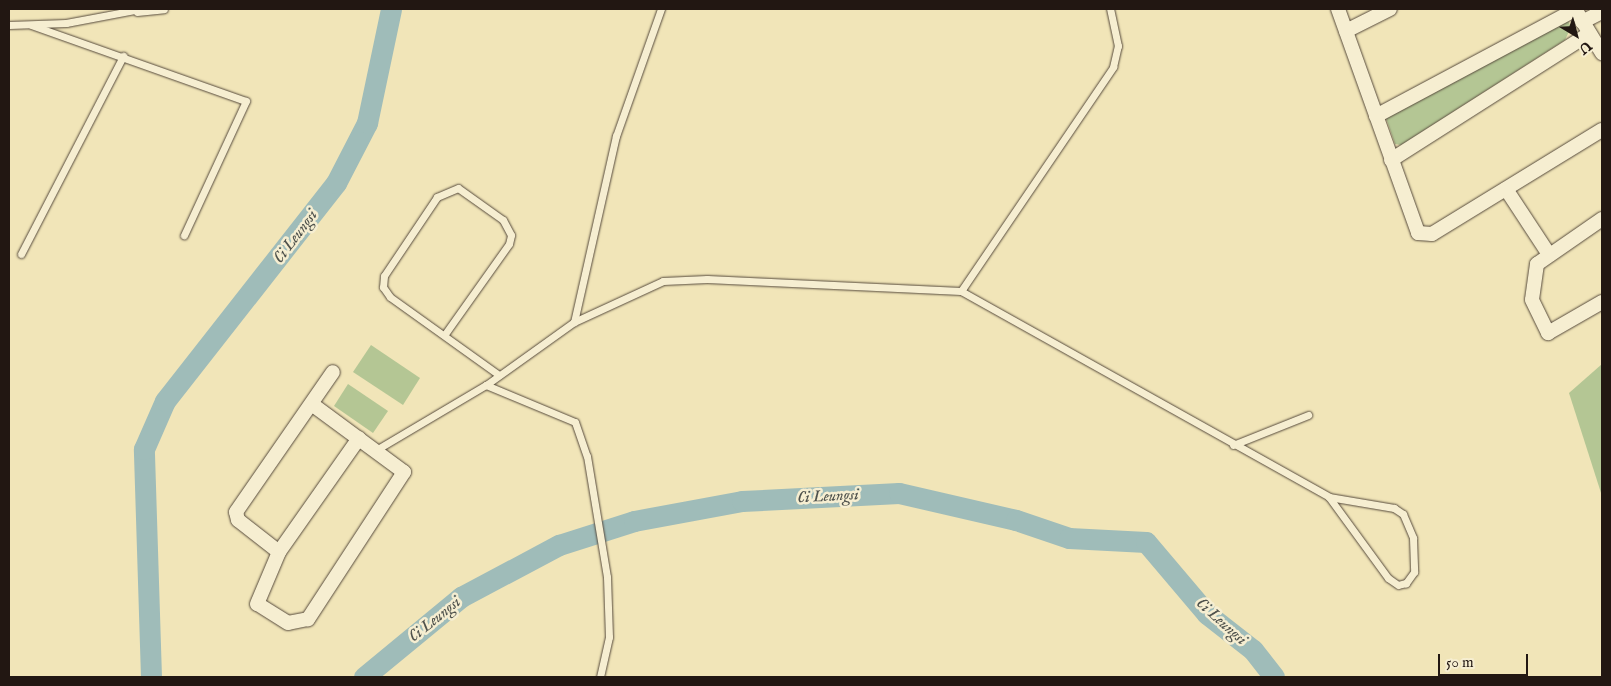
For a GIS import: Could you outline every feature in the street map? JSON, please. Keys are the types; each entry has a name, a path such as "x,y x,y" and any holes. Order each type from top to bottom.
{"street":[{"path":"1338,9 1414,228 1426,235 1602,130"},
{"path":"1346,31 1390,9"},
{"path":"1376,116 1576,9 1585,28 1602,52"},
{"path":"1391,160 1585,28 1602,12"},
{"path":"1506,188 1548,253"},
{"path":"1602,219 1548,253 1533,272 1532,300 1548,333 1602,302"},
{"path":"279,552 238,520 236,512 313,405 333,372"},
{"path":"313,405 403,467 404,474 308,619 298,624 288,623 257,604 279,552 359,438"}],"lane":[{"path":"9,25 31,25 164,9"},
{"path":"574,322 616,136 661,9"},
{"path":"960,291 1113,67 1118,46 1110,9"},
{"path":"31,25 246,100 184,235"},
{"path":"21,254 123,56"},
{"path":"445,334 509,244 511,235 503,220 458,188 437,198 382,282 390,297 445,334 499,376"},
{"path":"376,450 486,385 574,322 649,284 677,278 960,291 1329,497 1382,505 1403,514 1413,538 1414,572 1406,583 1398,585 1388,578 1329,497"},
{"path":"486,385 568,416 580,428 588,456 608,577 609,637 600,677"},
{"path":"1233,445 1308,415"}],"green space":[{"path":"1567,19 1571,27 1565,40 1401,145 1395,144 1386,118"},
{"path":"371,345 420,378 403,405 353,372"},
{"path":"1602,364 1602,496 1569,393"},
{"path":"348,384 388,411 373,433 334,406"}],"waterway":[{"name":"Ci Leungsi","path":"151,677 144,449 165,401 336,183 367,123 391,9"},
{"name":"Ci Leungsi","path":"364,677 461,597 559,545 634,521 742,501 899,493 1016,520 1069,538 1146,542 1207,614 1253,650 1274,677"}]}
